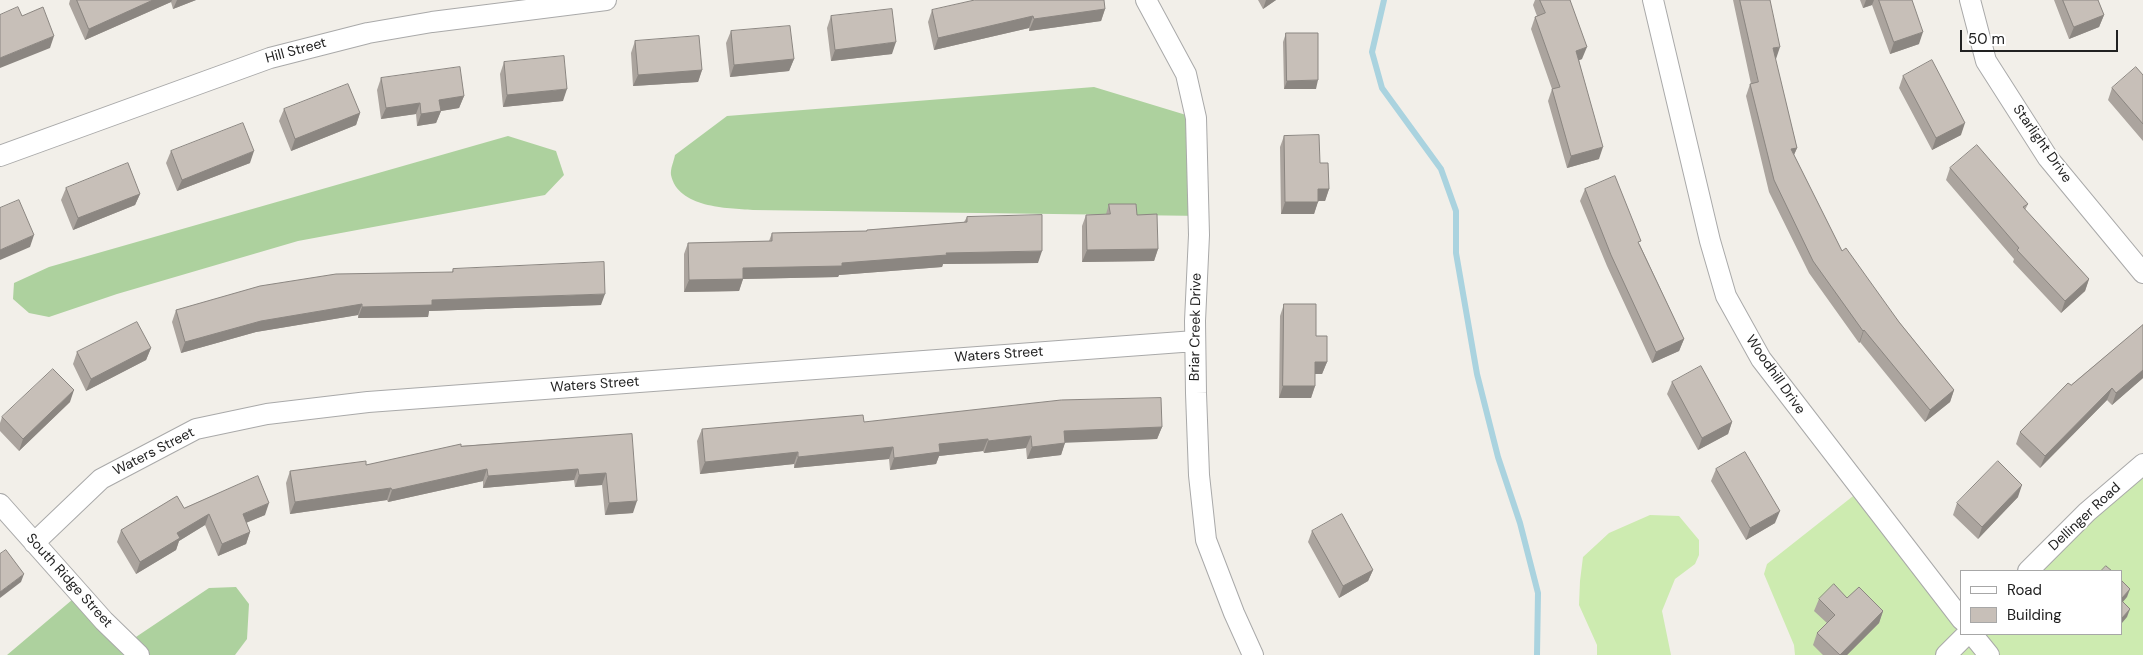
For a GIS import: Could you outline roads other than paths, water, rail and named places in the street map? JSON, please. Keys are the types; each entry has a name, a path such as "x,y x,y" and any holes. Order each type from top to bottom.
{"street":[{"name":"Hill Street","path":"0,156 270,58 386,29 606,0"},
{"name":"Briar Creek Drive","path":"1146,0 1186,74 1196,118 1199,235 1195,341 1199,475 1206,540 1234,613 1253,655"},
{"name":"Woodhill Drive","path":"1653,0 1710,240 1726,296 1761,359 1960,617"},
{"name":"Starlight Drive","path":"1970,0 1986,61 2048,158 2141,266"},
{"name":"Waters Street","path":"34,542 101,479 196,429 267,414 368,402 1195,341"},
{"name":"Dellinger Road","path":"2029,570 2087,512 2143,464"},
{"name":"South Ridge Street","path":"0,504 104,621 140,655"},
{"path":"1946,655 1965,635"},
{"path":"1973,635 1989,655"}],"waterway":[{"path":"1384,0 1372,52 1382,88 1441,169 1456,211 1456,253 1477,374 1498,457 1520,523 1538,593 1537,655"}]}
